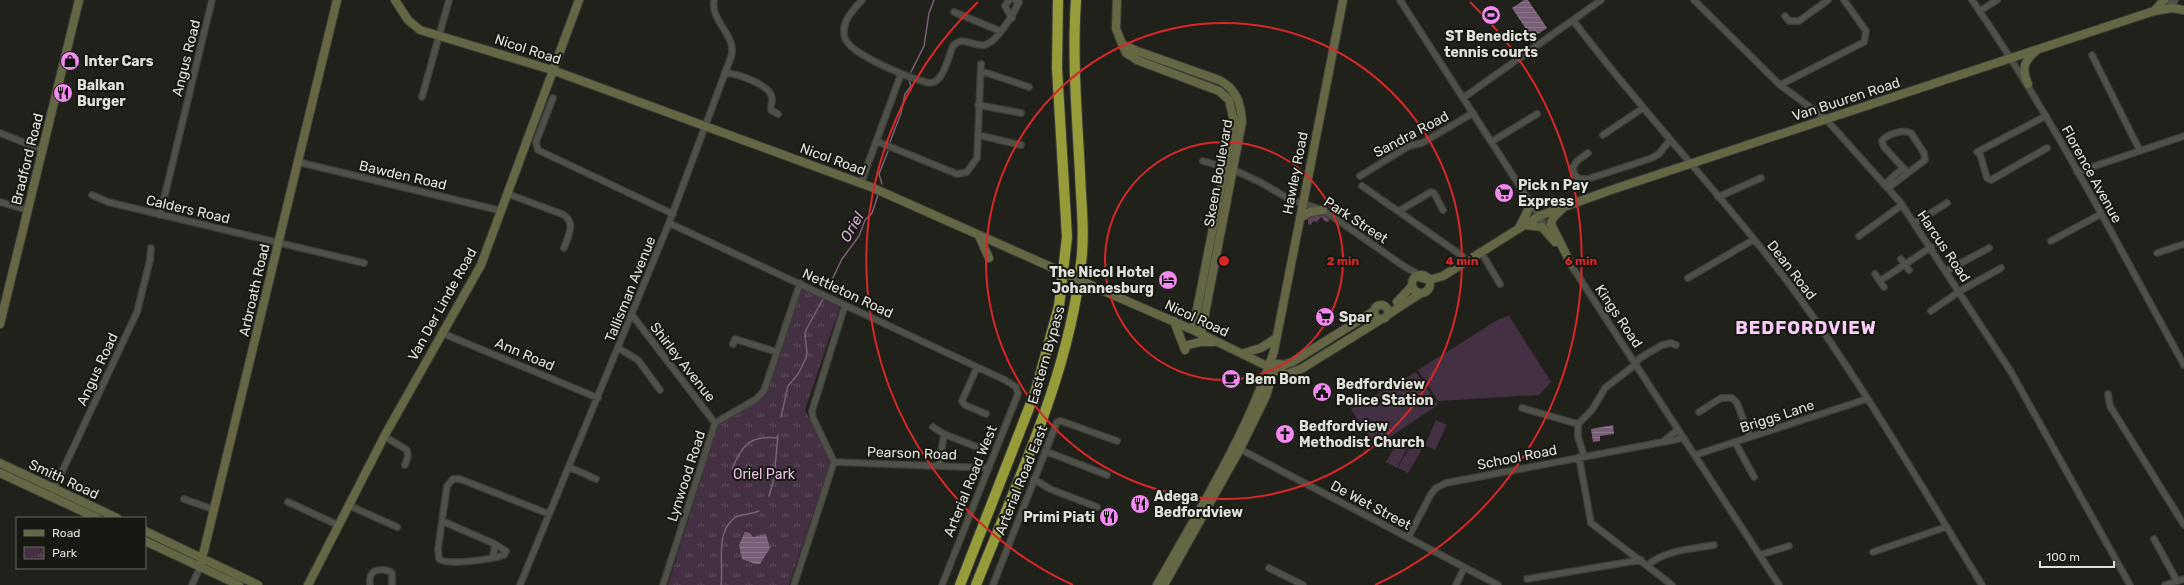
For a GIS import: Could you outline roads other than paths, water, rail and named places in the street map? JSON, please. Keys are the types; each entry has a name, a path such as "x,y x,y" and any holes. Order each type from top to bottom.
{"highway":[{"name":"Eastern Bypass","path":"960,585 1036,390 1059,306 1067,237 1057,68 1058,0"},
{"name":"Eastern Bypass","path":"976,585 1046,406 1063,354 1074,309 1083,238 1073,42 1076,0"}],"main road":[{"name":"Bradford Road","path":"0,324 79,0"},
{"name":"Arbroath Road","path":"200,567 337,0"},
{"name":"Nicol Road","path":"395,0 412,24 420,30 552,70 861,183 1244,353 1260,362 1272,365 1286,374"},
{"name":"Van Der Linde Road","path":"308,585 384,436 481,265 579,0"},
{"name":"Skeen Boulevard","path":"1117,0 1116,29 1122,44 1151,61 1195,76 1225,84 1238,98 1242,122 1214,225 1196,315 1197,332"},
{"name":"Hawley Road","path":"1272,365 1276,338 1343,0"},
{"path":"2154,11 2164,0"},
{"name":"Van Buuren Road","path":"1457,267 1521,226 1539,216 1564,207 1825,118 2037,50 2172,4 2184,10"},
{"path":"2028,84 2024,67 2027,60 2037,50"},
{"name":"Skeen Boulevard","path":"1197,332 1223,223 1230,169"},
{"path":"1531,204 1521,226 1542,227 1564,254"},
{"path":"1564,207 1553,218 1551,224 1571,264"},
{"path":"1300,218 1310,212 1323,210"},
{"path":"1214,225 1223,223"},
{"path":"979,236 989,258"},
{"path":"1268,379 1294,372 1380,320 1385,319 1388,311 1404,297 1412,286 1412,282 1448,274 1457,267"},
{"path":"1424,279 1457,267"},
{"path":"1388,311 1421,293 1424,279"},
{"path":"1412,286 1416,292 1421,293"},
{"path":"1157,585 1186,541 1266,396 1268,379 1272,365 1288,364 1374,311 1376,307 1381,305 1388,311"},
{"path":"1374,311 1374,316 1380,320"},
{"path":"1196,315 1189,321 1172,321 1187,347 1200,342 1219,343"},
{"path":"1244,353 1266,346 1276,338"},
{"path":"1301,356 1307,365"},
{"path":"1164,585 1206,498 1237,447"},
{"name":"Smith Road","path":"0,463 95,517"},
{"name":"Smith Road","path":"0,473 53,492 115,517"},
{"path":"146,531 258,585"},
{"path":"146,541 239,585"}],"street":[{"name":"Angus Road","path":"160,215 212,0"},
{"path":"422,97 449,0"},
{"name":"Tallisman Avenue","path":"520,585 632,316 673,214 726,73 733,46 713,8 714,0"},
{"path":"862,0 850,14 845,24 844,34 846,41 856,50 900,74 926,83 934,83 941,74 953,46 956,43 963,41 986,44 1000,31 1012,18 1019,2 1015,0"},
{"path":"1009,0 1005,6 1012,18"},
{"name":"Kings Road","path":"1400,0 1462,98 1636,363 1779,585"},
{"path":"1462,98 1601,0"},
{"name":"Harcus Road","path":"1694,0 1780,86 1825,118 1902,205 1960,291 2011,372 2113,554 2120,571 2130,585"},
{"path":"1785,16 1789,21 1794,23 1828,0"},
{"path":"1780,86 1861,44 1865,39 1866,31 1844,0"},
{"name":"Florence Avenue","path":"1972,0 2028,84 2184,365"},
{"path":"1980,11 1997,0"},
{"path":"954,12 1000,31"},
{"name":"Dean Road","path":"1573,20 1603,60 1754,240 1806,307 1866,399 1982,585"},
{"path":"2092,54 2140,151"},
{"path":"876,141 960,175 967,172 977,158 978,105 981,64"},
{"path":"981,71 1029,87"},
{"path":"726,73 755,82 767,89 772,98 771,110 778,114"},
{"path":"861,183 900,74"},
{"path":"553,98 536,142 538,150 673,214"},
{"path":"978,105 1021,113"},
{"path":"1603,135 1643,108"},
{"name":"Sandra Road","path":"1360,176 1409,146 1422,144 1473,114"},
{"path":"1491,142 1537,114"},
{"path":"2046,116 1978,152 1987,178 1991,180 2047,148"},
{"path":"1886,186 1905,170 1922,164 1925,160 1924,153 1911,133 1907,131 1885,138 1882,141 1884,147 1905,170"},
{"path":"0,132 43,150"},
{"path":"978,135 1021,144"},
{"path":"2077,172 2184,136"},
{"path":"1588,153 1573,167 1574,174 1579,179 1588,179 1652,158 1659,154 1670,140"},
{"name":"Bawden Road","path":"298,162 502,211"},
{"name":"Park Street","path":"1203,162 1230,169 1260,182 1288,199 1323,210 1424,279"},
{"path":"1718,197 1761,178"},
{"path":"1362,186 1468,260"},
{"path":"1399,211 1431,192 1434,193 1443,210"},
{"path":"508,194 562,214 568,218 571,227 564,248"},
{"name":"Calders Road","path":"92,195 108,202 364,264"},
{"path":"0,202 28,210"},
{"path":"1915,223 1947,203"},
{"path":"1859,236 1902,205"},
{"path":"2051,241 2101,214"},
{"name":"Nettleton Road","path":"669,223 978,367 1016,387"},
{"path":"1688,278 1754,240"},
{"path":"2157,253 2184,244"},
{"path":"1880,281 1931,247"},
{"name":"Angus Road","path":"53,492 137,312 150,260 151,248"},
{"path":"1946,271 1989,248"},
{"path":"1481,252 1500,284"},
{"path":"1901,258 1909,270"},
{"path":"1931,311 1960,291 2001,268"},
{"path":"1875,274 1884,286"},
{"name":"Lynwood Road","path":"663,585 716,423 762,394 800,283"},
{"path":"794,585 834,462 813,418 812,411 845,305"},
{"name":"Shirley Avenue","path":"632,316 716,423"},
{"name":"Ann Road","path":"442,333 598,398"},
{"path":"733,344 735,339 777,352"},
{"path":"1672,585 1648,565 1591,523 1578,437 1578,424 1592,410 1605,388 1640,358 1662,344 1667,343 1676,345"},
{"path":"618,348 638,360 660,390"},
{"path":"978,367 962,401 965,405 986,414"},
{"name":"Arterial Road West","path":"942,585 1018,394 1016,387"},
{"path":"2108,394 2110,406 2184,525"},
{"path":"1699,412 1721,398 1732,398 1737,403 1750,437"},
{"name":"Briggs Lane","path":"1695,455 1866,399"},
{"path":"1522,408 1578,424"},
{"name":"Arterial Road East","path":"993,585 1056,424 1059,421 1117,442"},
{"path":"933,427 944,434 977,446"},
{"name":"School Road","path":"1661,442 1671,437 1678,429"},
{"path":"939,466 944,434"},
{"path":"384,436 407,450 408,456 405,465"},
{"name":"School Road","path":"1408,538 1431,494 1442,484 1684,438"},
{"path":"1735,442 1754,477"},
{"name":"De Wet Street","path":"1237,447 1498,585"},
{"path":"1045,451 1107,475"},
{"name":"Pearson Road","path":"834,462 989,468"},
{"path":"569,467 596,479"},
{"path":"442,521 495,544 506,551 504,555 493,558 447,563 441,561 438,553 442,521 448,483 456,478 549,514"},
{"path":"1034,479 1050,489 1098,507"},
{"path":"184,499 215,510"},
{"path":"288,502 338,525"},
{"path":"348,505 397,527"},
{"path":"1873,552 1946,527"},
{"path":"2154,539 2177,581"},
{"path":"493,558 495,544"},
{"path":"1648,565 1655,558 1664,554 1714,545"},
{"path":"1760,554 1789,546"},
{"path":"1527,579 1641,560"},
{"name":"Arbroath Road","path":"192,585 200,567"},
{"path":"1269,568 1303,585"},
{"path":"1456,585 1464,568"},
{"path":"370,585 371,575 374,571 381,570 389,570 392,573 392,585"},
{"path":"2165,585 2184,579"}],"waterway":[{"name":"Oriel","path":"911,72 924,46 929,13 934,0"},
{"name":"Oriel","path":"890,142 901,113 905,94 911,86 909,80"},
{"path":"882,184 879,174 888,151"},
{"name":"Oriel","path":"827,290 842,259 859,236 865,220 872,213 878,195"},
{"name":"Oriel","path":"781,417 788,386 798,374 806,358 806,330 823,299"},
{"path":"769,496 774,478 778,435"},
{"path":"732,469 739,454 748,443 760,438 778,438"},
{"path":"721,585 721,550 724,533 727,526 736,517 759,511"}],"place":[{"name":"ST Benedicts tennis courts","path":"1491,15"},
{"name":"Inter Cars","path":"70,61"},
{"name":"Balkan Burger","path":"63,93"},
{"name":"Pick n Pay Express","path":"1504,193"},
{"name":"The Nicol Hotel Johannesburg","path":"1168,280"},
{"name":"Spar","path":"1325,317"},
{"name":"Bem Bom","path":"1231,379"},
{"name":"Bedfordview Police Station","path":"1322,392"},
{"name":"Bedfordview Methodist Church","path":"1285,434"},
{"name":"Adega Bedfordview","path":"1140,504"},
{"name":"Primi Piati","path":"1109,517"}],"district":[{"name":"BEDFORDVIEW","path":"1806,328"}],"park label":[{"name":"Oriel Park","path":"764,474"}]}
